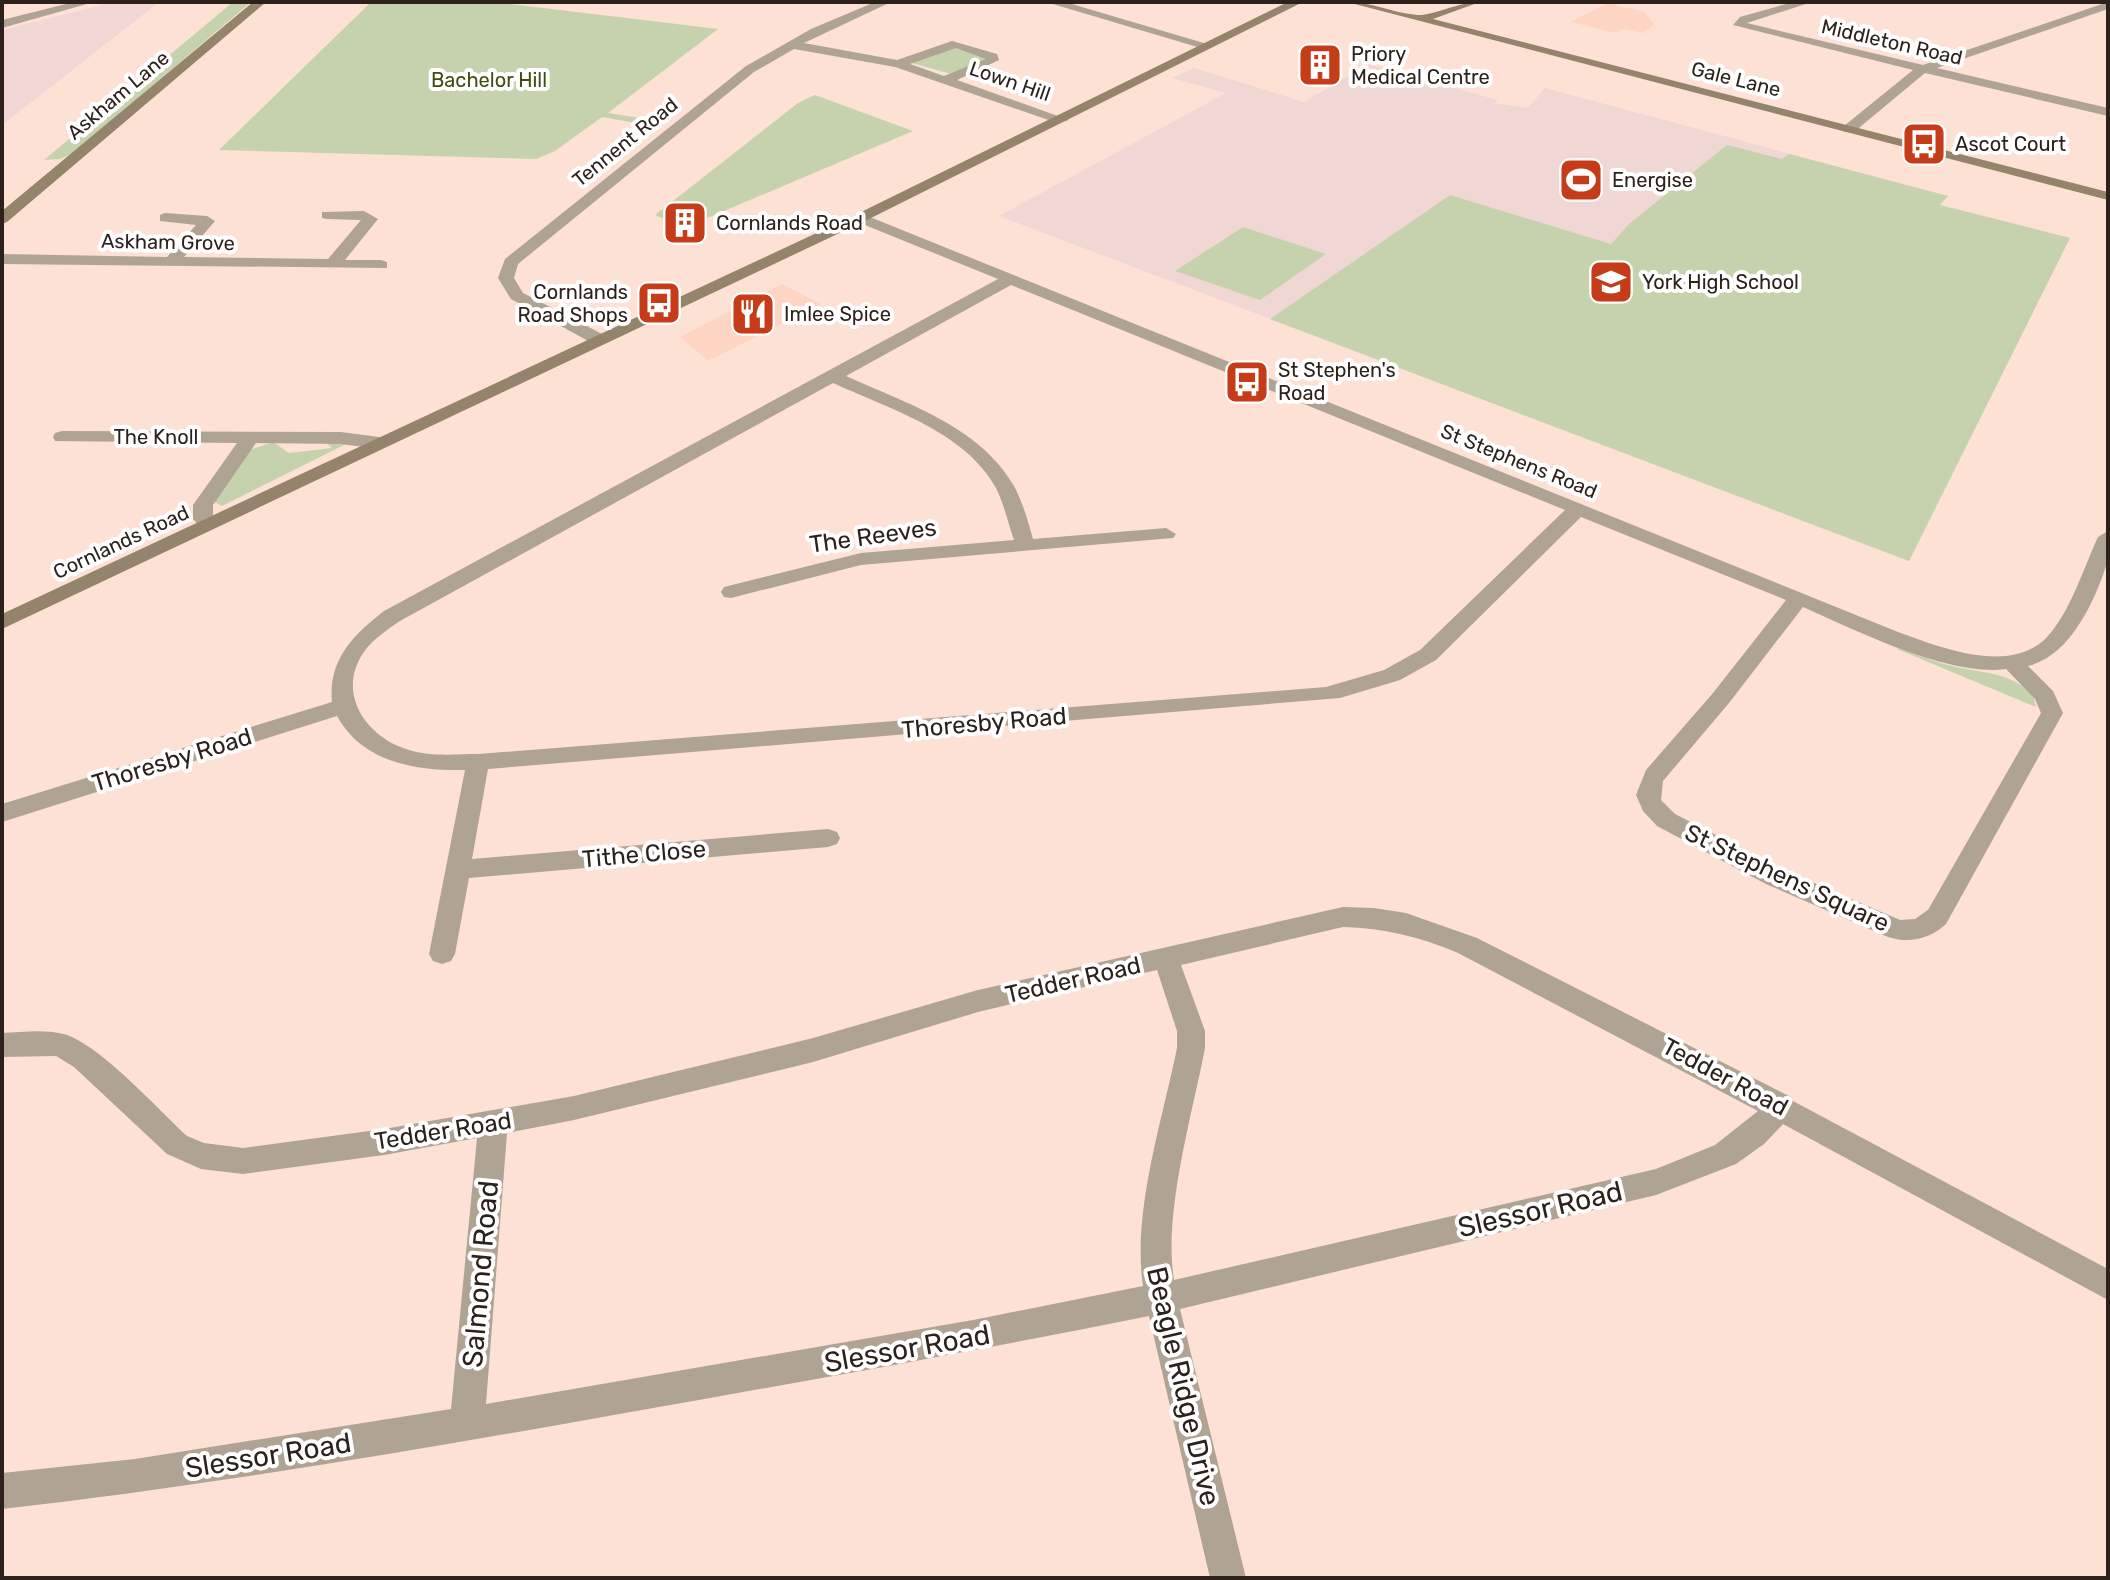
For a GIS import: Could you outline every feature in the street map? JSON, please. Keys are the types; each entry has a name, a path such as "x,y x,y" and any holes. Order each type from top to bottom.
{"street":[{"path":"2,24 88,2"},
{"name":"Askham Lane","path":"2,219 260,2"},
{"name":"Tennent Road","path":"598,339 517,296 506,278 511,262 728,86 792,45 885,2"},
{"path":"1052,2 1208,46"},
{"name":"Cornlands Road","path":"2,622 860,218 1297,2"},
{"name":"Gale Lane","path":"1353,2 2108,196"},
{"path":"1421,19 1474,2"},
{"name":"Middleton Road","path":"1806,2 1744,20 1739,25 2108,112"},
{"path":"1849,129 1922,69 2108,5"},
{"name":"Lown Hill","path":"898,64 956,44 993,57 993,60 945,80"},
{"name":"Lown Hill","path":"792,45 898,64 1062,120"},
{"path":"327,215 364,215 370,219 333,264"},
{"path":"165,218 207,221 206,226 171,262"},
{"name":"St Stephens Road","path":"860,218 1799,598 1937,653 1965,661 2013,664 2035,658 2051,647 2062,633 2108,537"},
{"name":"Askham Grove","path":"2,259 381,265"},
{"path":"342,707 345,668 356,649 392,616 1010,279"},
{"path":"832,376 931,422 973,450 1002,482 1025,545"},
{"name":"The Knoll","path":"62,437 341,438 379,443"},
{"name":"The Knoll","path":"209,525 203,519 203,505 250,438"},
{"name":"Thoresby Road","path":"2,813 342,707 361,734 384,748 409,758 478,762 1326,694 1354,688 1410,668 1428,655 1579,508"},
{"name":"The Reeves","path":"731,593 861,559 1167,534"},
{"name":"St Stephens Square","path":"1799,598 1721,698 1654,776 1647,787 1647,799 1653,810 1666,820 1775,877 1897,930 1915,931 1929,925 1937,917 2052,713 2051,704 2045,696 2013,664"},
{"path":"442,954 478,762"},
{"name":"Tithe Close","path":"460,869 828,838"},
{"name":"Tedder Road","path":"2,1045 43,1042 62,1045 84,1059 177,1145 201,1156 243,1161 493,1124 783,1058 978,1001 1343,917 1393,919 1479,952 1781,1106 2108,1285"},
{"name":"Beagle Ridge Drive","path":"1166,959 1188,1016 1191,1039 1156,1223 1154,1255 1161,1298 1228,1578"},
{"name":"Slessor Road","path":"2,1491 135,1476 467,1424 804,1367 1161,1298 1656,1182 1703,1166 1745,1144 1760,1132 1781,1106"},
{"name":"Salmond Road","path":"467,1424 493,1124"}],"shaded area":[{"path":"114,2 158,3 2,125 2,30"},
{"path":"1607,3 1645,12 1654,25 1643,33 1623,29 1616,33 1571,22"},
{"name":"York High School","path":"1369,64 1498,100 1494,103 1528,108 1545,88 1948,196 1940,205 2070,238 1909,561 999,216 1226,93 1172,78 1194,68 1304,102"},
{"path":"782,284 821,304 708,361 680,337"}],"green space":[{"path":"233,2 251,2 72,154 44,160"},
{"name":"Bachelor Hill","path":"371,2 494,2 718,29 608,113 665,122 659,127 602,117 555,151 536,159 219,150"},
{"path":"952,46 989,59 951,74 912,63 912,61"},
{"path":"815,95 913,131 684,228 655,215 798,103"},
{"name":"York High School","path":"1727,145 1782,159 1789,154 1948,196 1940,205 2070,238 1909,561 1270,319 1450,195 1611,244 1629,224"},
{"path":"1243,227 1326,254 1260,300 1175,271"},
{"path":"273,442 289,453 332,448 325,442 346,444 222,506 211,500 250,450"},
{"path":"1899,647 1952,666 1995,674 2015,682 2033,695 2036,707 1897,649"}],"place":[{"name":"Priory Medical Centre","path":"1320,65"},
{"name":"Ascot Court","path":"1924,144"},
{"name":"Energise","path":"1581,180"},
{"name":"Cornlands Road","path":"685,223"},
{"name":"York High School","path":"1611,282"},
{"name":"Cornlands Road Shops","path":"659,303"},
{"name":"Imlee Spice","path":"753,314"},
{"name":"St Stephen's Road","path":"1247,382"}]}
